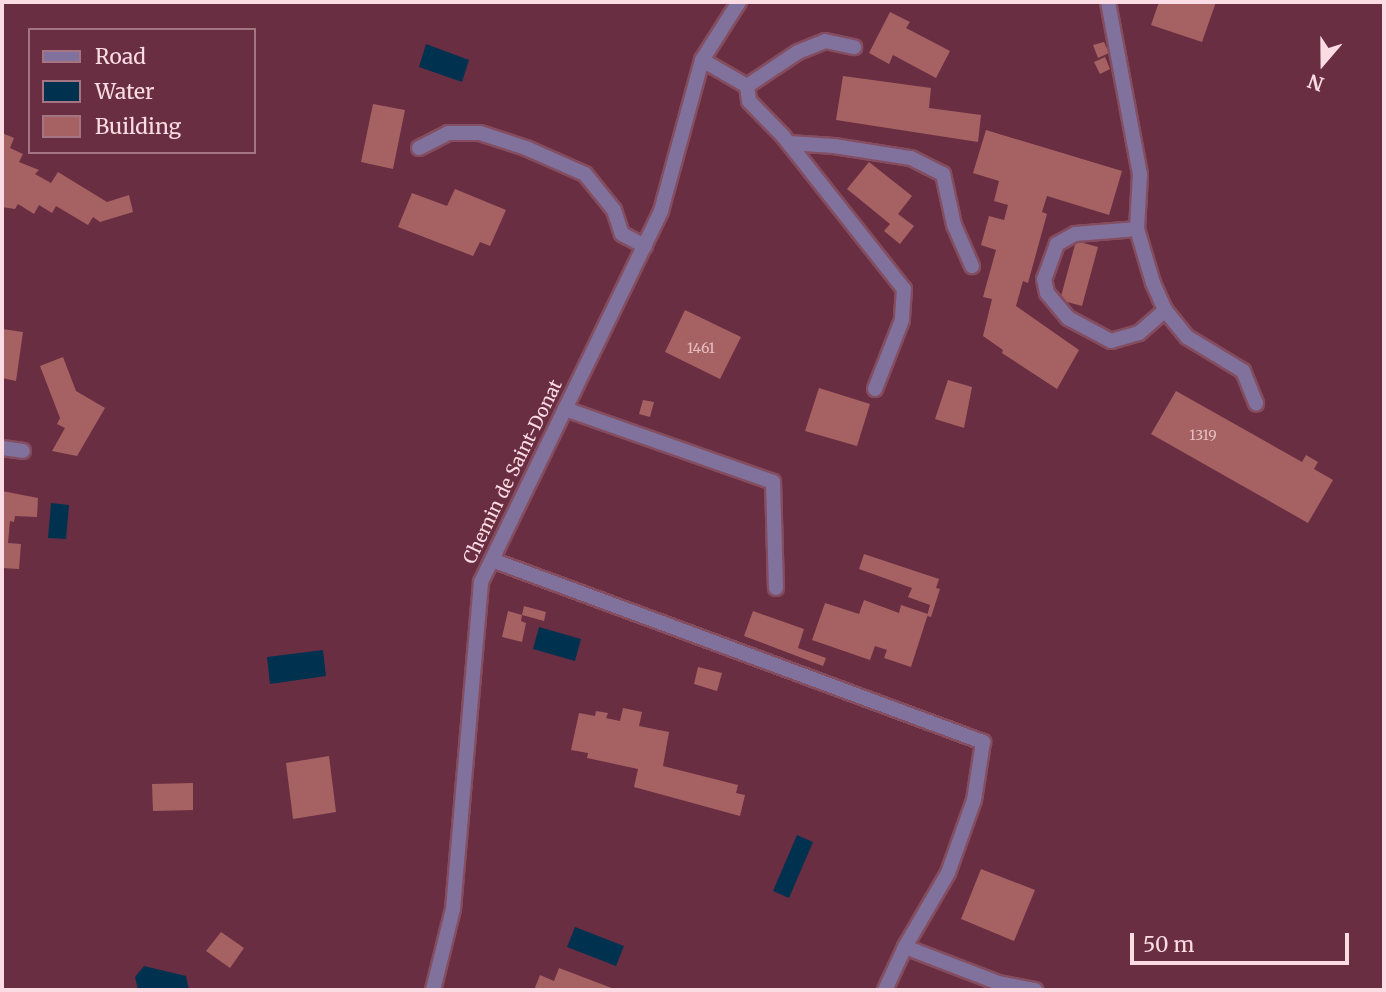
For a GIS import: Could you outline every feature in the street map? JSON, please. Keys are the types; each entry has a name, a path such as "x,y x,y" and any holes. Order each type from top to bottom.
{"street":[{"name":"Chemin de Saint-Donat","path":"433,990 453,909 481,582 662,211 702,60 739,2"},
{"path":"1108,2 1140,174 1137,229 1153,283 1165,310 1187,337 1243,371 1256,403"},
{"path":"747,86 798,52 825,41 853,47"},
{"path":"702,60 747,86"},
{"path":"747,86 749,101 789,143 904,289 902,320 875,389"},
{"path":"419,148 448,133 480,133 585,174 614,210 622,234 645,246"},
{"path":"789,143 834,146 911,158 943,174 954,225 972,266"},
{"path":"1137,229 1075,234 1057,244 1044,279 1047,293 1068,318 1111,341 1139,333 1165,310"},
{"path":"565,409 773,482 776,588"},
{"path":"2,448 23,450"},
{"path":"492,561 983,743 974,800 948,873 905,947 885,990"},
{"path":"905,947 999,983 1035,990"}],"water":[{"path":"426,44 469,60 462,82 419,67"},
{"path":"51,503 69,505 66,539 48,538"},
{"path":"539,627 581,639 575,661 533,649"},
{"path":"323,650 326,676 270,684 267,657"},
{"path":"797,835 813,842 789,898 773,891"},
{"path":"575,927 624,946 616,966 567,947"},
{"path":"144,966 186,976 189,990 138,990 135,977"}],"building":[{"path":"1159,2 1216,2 1202,42 1151,25"},
{"path":"890,12 910,22 906,28 950,51 936,78 893,55 889,64 869,53"},
{"path":"1104,42 1109,53 1098,58 1093,45"},
{"path":"1105,57 1110,69 1100,74 1094,62"},
{"path":"843,76 931,88 929,108 981,115 978,142 836,120"},
{"path":"373,104 405,110 393,169 361,162"},
{"path":"986,130 1122,171 1109,215 1047,196 1042,212 1047,214 1028,283 1023,281 1016,306 1079,350 1057,389 1002,353 1003,350 983,336 992,299 983,297 996,250 981,245 989,216 1004,220 1008,205 994,201 999,181 973,173"},
{"path":"2,133 14,138 10,148 23,154 19,162 39,170 35,174 51,183 58,172 107,202 129,195 133,212 100,222 93,217 88,225 56,206 52,213 39,205 34,214 18,204 15,209 2,207"},
{"path":"869,162 912,196 898,214 914,226 900,244 884,231 890,224 847,189"},
{"path":"455,189 506,210 490,246 480,242 473,256 398,227 412,193 447,206"},
{"path":"1076,241 1098,247 1082,306 1060,300"},
{"path":"685,310 741,337 720,379 665,352"},
{"path":"2,329 23,332 16,381 2,378"},
{"path":"63,357 76,391 105,408 77,456 52,451 65,428 57,424 60,418 40,366"},
{"path":"948,380 972,387 964,428 935,419"},
{"path":"819,388 870,404 857,446 805,431"},
{"path":"1176,391 1302,462 1306,455 1318,462 1314,469 1333,480 1308,523 1151,434"},
{"path":"643,400 654,402 650,417 639,414"},
{"path":"2,491 38,498 37,517 15,516 14,522 10,521 8,543 21,544 19,569 2,568"},
{"path":"864,554 939,579 936,588 940,589 931,617 927,616 930,605 908,597 912,588 859,569"},
{"path":"864,600 899,613 901,605 928,614 911,667 884,658 887,650 875,646 870,660 812,640 825,603 859,614"},
{"path":"524,606 546,612 544,621 522,615"},
{"path":"508,611 522,615 521,621 526,623 522,642 502,637"},
{"path":"753,611 804,629 798,648 826,658 823,666 744,636"},
{"path":"698,667 722,673 717,691 694,684"},
{"path":"623,708 642,712 639,726 669,732 663,766 738,785 736,793 745,795 740,816 634,787 638,769 587,758 588,753 571,750 579,713 595,716 596,711 608,713 606,718 620,721"},
{"path":"329,756 336,812 293,819 286,763"},
{"path":"193,783 193,810 153,811 152,784"},
{"path":"981,869 1035,890 1014,941 961,919"},
{"path":"221,932 244,948 230,968 206,951"},
{"path":"559,968 617,990 534,990 540,975 554,981"}]}
